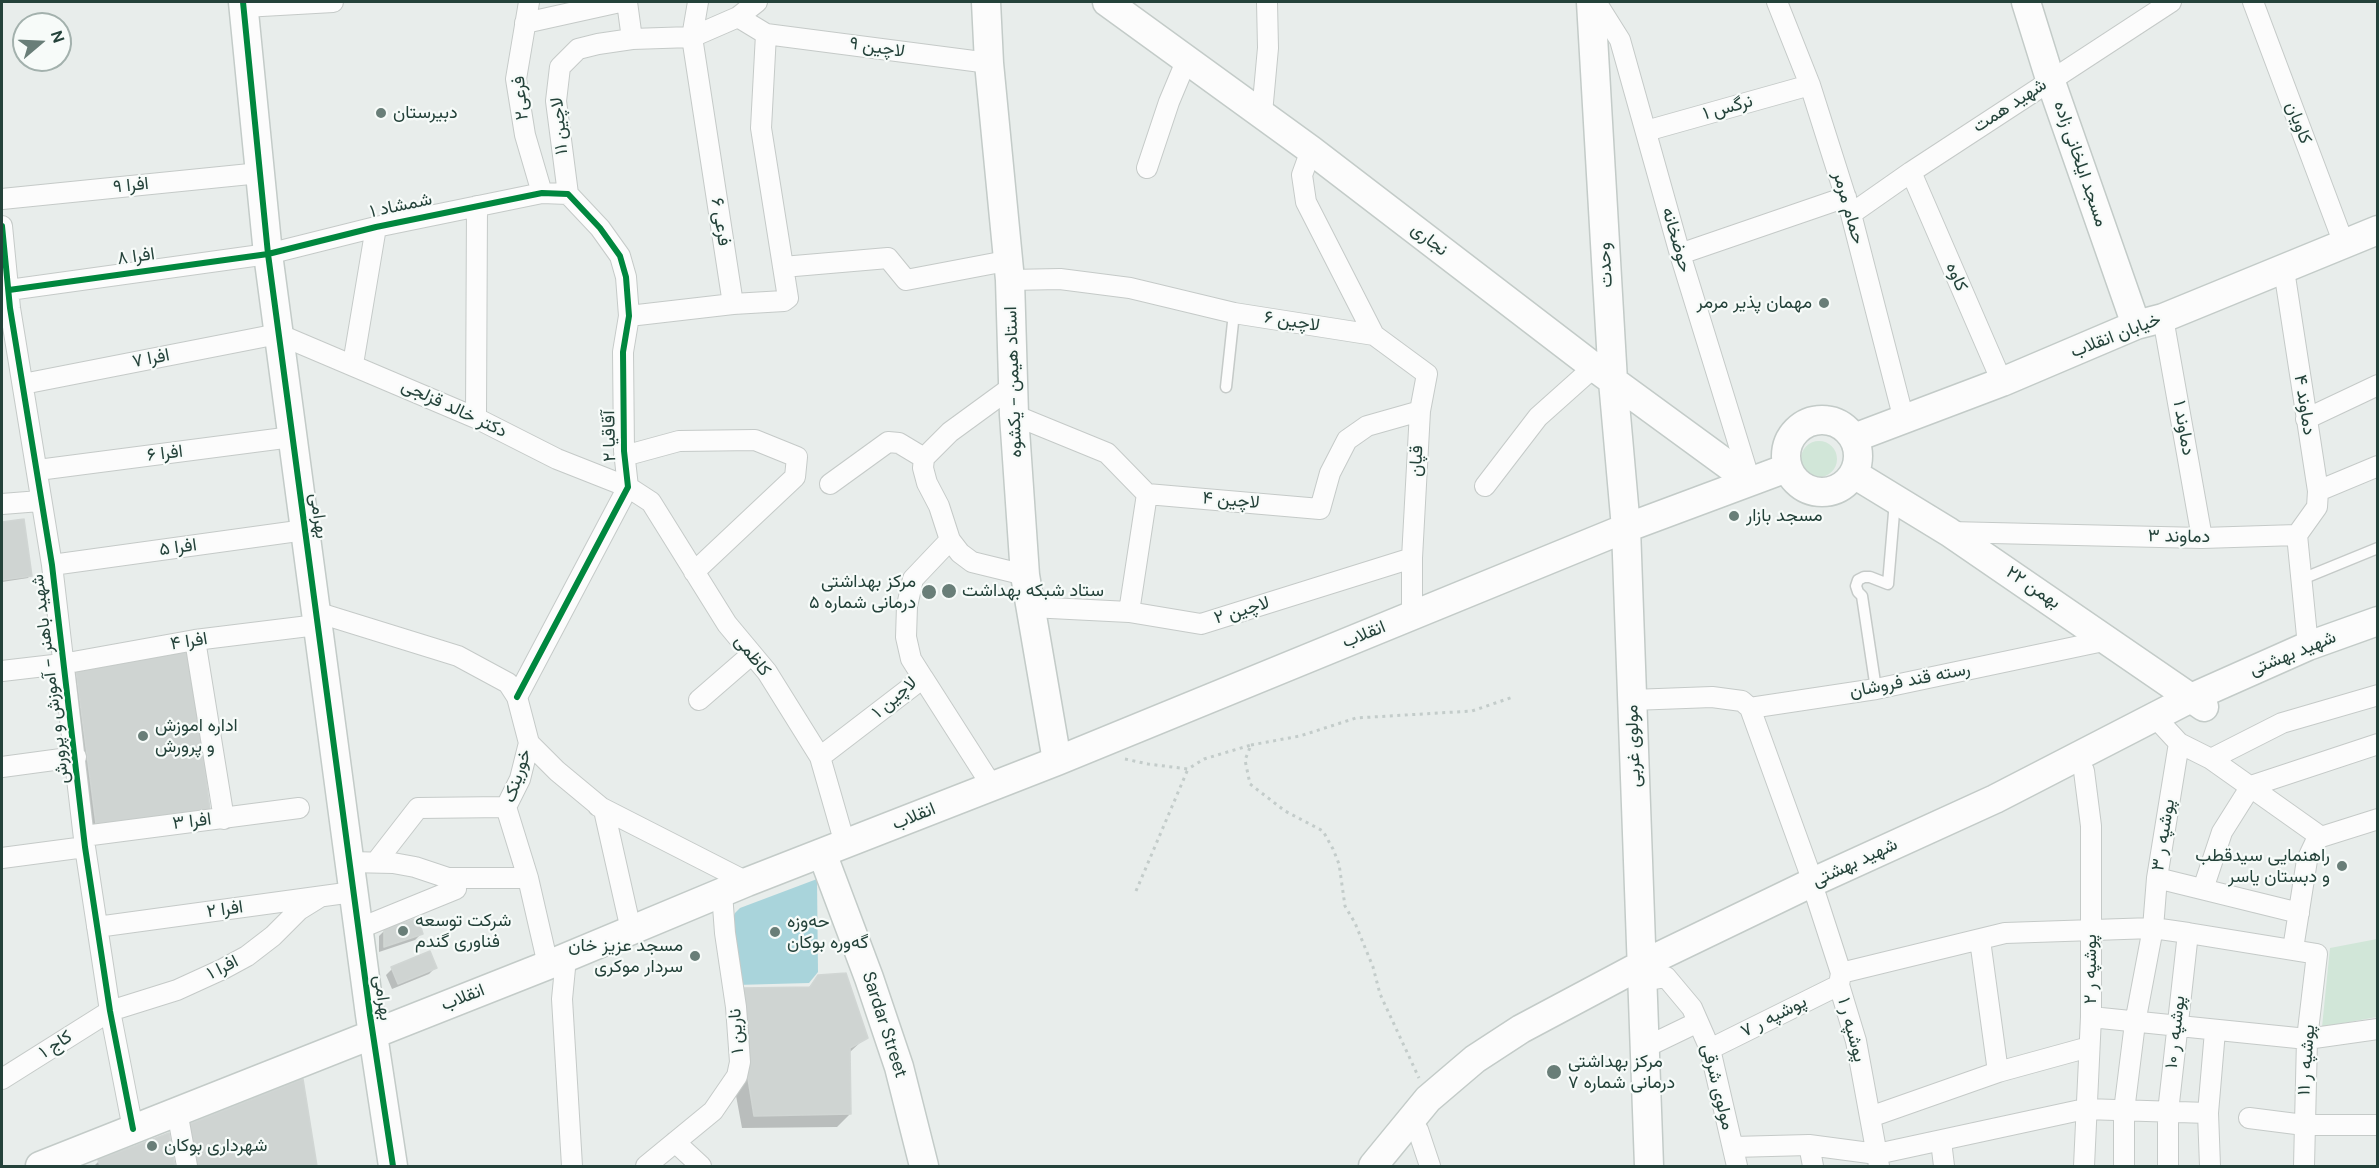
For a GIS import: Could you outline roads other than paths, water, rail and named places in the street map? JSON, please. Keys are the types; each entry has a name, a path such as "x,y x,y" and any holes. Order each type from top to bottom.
{"main road":[{"name":"استاد هیمن - یکشوه","path":"986,2 989,63 1008,270 1014,415 1025,575 1057,760"},
{"name":"نجاری","path":"1107,2 1262,113 1603,374 1750,481"},
{"name":"وحدت","path":"1591,2 1603,374 1626,528"},
{"name":"مسجد ایلخانی زاده","path":"2026,2 2050,79 2136,325"},
{"name":"بهرامی","path":"244,4 268,254 317,619 363,862 353,892 393,1167"},
{"name":"خیابان انقلاب","path":"1854,438 2002,382 2136,325 2163,318 2378,230"},
{"path":"1817,419 1828,420 1847,429 1854,438 1858,450 1858,462 1854,474 1836,490 1825,493 1812,492 1802,487 1787,468 1786,446 1798,428 1807,422 1817,419"},
{"name":"انقلاب","path":"40,1167 557,962 734,887 1057,760 1626,528 1787,468"},
{"name":"۲۲ بهمن","path":"1854,474 1949,532 2199,703"},
{"name":"مولوی غربی","path":"1626,528 1643,972"},
{"name":"شهید بهشتی","path":"1814,889 2084,771 2167,730 2199,703 2308,646 2378,621"},
{"name":"شهید بهشتی","path":"2199,703 2378,638"},
{"name":"شهید بهشتی","path":"1373,1167 1428,1099 1475,1059 1521,1029 1995,800 2167,730"},
{"name":"Sardar Street","path":"834,848 869,978 898,1067 924,1167"},
{"path":"1643,972 1648,1166"},
{"name":"شهید بهشتی","path":"1388,1167 1445,1101 1499,1057 1643,972"}],"street":[{"path":"244,4 333,2"},
{"name":"فرعی۲","path":"529,2 516,79 525,135 542,193"},
{"path":"525,23 620,2"},
{"path":"627,2 632,39"},
{"name":"فرعی ۶","path":"698,2 692,37 733,304"},
{"path":"692,37 738,17 757,2"},
{"path":"1262,113 1268,48 1267,2"},
{"name":"حوضخانه","path":"1596,2 1620,40 1680,254 1750,481"},
{"name":"حمام مرمر","path":"1777,2 1810,85 1849,205 1904,420"},
{"name":"شهید همت","path":"1680,254 1849,205 1911,172 2171,2"},
{"name":"کاویان","path":"2253,2 2344,244"},
{"path":"629,316 733,304 784,301 788,298 760,128 766,34 738,17"},
{"name":"لاچین ۹","path":"766,34 989,63"},
{"name":"لاچین ۱۱","path":"568,194 556,101 560,67 578,49 632,39 692,37"},
{"path":"1148,168 1169,102 1187,60"},
{"name":"نرگس ۱","path":"1646,131 1810,85"},
{"path":"1311,150 1302,175 1306,202 1374,335"},
{"name":"کاوه","path":"1911,172 2002,382"},
{"name":"افرا ۹","path":"2,199 260,173"},
{"path":"542,193 568,194"},
{"name":"شمشاد ۱","path":"268,254 376,227 542,193"},
{"name":"آقاقیا ۲","path":"517,697 628,487 624,456 623,352 629,316 626,277 620,256 600,228 568,194"},
{"path":"476,418 477,206"},
{"name":"شهید باهنر - آموزش و پرورش","path":"2,226 7,301 38,470 40,501 52,565 62,664 76,757 84,842 110,1011 133,1129"},
{"path":"353,363 376,227"},
{"name":"افرا ۸","path":"7,301 268,254"},
{"name":"لاچین ۶","path":"783,267 888,258 906,280 1008,270 1130,288 1234,313 1374,335"},
{"name":"دماوند ۴","path":"2284,270 2318,491 2317,507 2297,535"},
{"name":"دماوند ۱","path":"2163,318 2202,538"},
{"name":"دکتر خالد قزلجی","path":"278,334 353,363 476,418 557,459 628,487"},
{"name":"افرا ۷","path":"23,384 278,334"},
{"name":"قپان","path":"1374,335 1427,374 1420,411 1412,558 1412,616"},
{"path":"1485,486 1538,417 1603,374"},
{"path":"2306,418 2378,385"},
{"path":"1013,386 950,432 924,458 923,468 950,540 960,553 972,562 1025,575"},
{"name":"لاچین ۴","path":"1148,494 1320,509 1330,473 1347,440 1367,426 1420,411"},
{"path":"1014,415 1107,453 1148,494 1129,612"},
{"name":"افرا ۶","path":"38,470 292,437"},
{"path":"624,456 679,441 755,440 797,457 795,477 694,572"},
{"path":"830,484 888,442 899,442 924,458"},
{"path":"2318,491 2378,466"},
{"name":"کاظمی","path":"628,487 651,502 726,624 767,672 820,758 834,848"},
{"path":"2,504 40,501"},
{"name":"افرا ۵","path":"52,565 305,531"},
{"name":"دماوند ۳","path":"1949,532 2202,538 2297,535"},
{"path":"2297,535 2308,646"},
{"name":"لاچین ۱","path":"820,758 923,678 911,659 906,638 907,606 913,579 950,540"},
{"name":"لاچین ۲","path":"1031,607 1129,612 1201,624 1412,558"},
{"path":"317,619 458,656 508,683 517,697"},
{"name":"افرا ۴","path":"2,671 62,664 317,619"},
{"path":"195,640 224,819"},
{"name":"رسته قند فروشان","path":"1632,700 1712,697 1742,701 1750,708 1876,689 2108,640"},
{"path":"699,700 752,654"},
{"path":"923,678 992,786"},
{"path":"2211,759 2282,723 2378,695"},
{"name":"خورینک","path":"517,697 529,743 520,779 506,807 557,962 562,999 572,1167"},
{"name":"۱ پوشپه ر","path":"1750,708 1814,889 1840,979 1856,1041 1878,1160"},
{"path":"2167,730 2251,786 2321,837"},
{"name":"پوشپه ر ۳","path":"2124,1167 2124,1111 2134,1023 2153,928 2167,730"},
{"path":"529,743 604,810 631,930"},
{"path":"2203,889 2222,832 2251,786 2378,744"},
{"path":"2,767 76,757"},
{"name":"پوشپه ر ۲","path":"2084,771 2091,826 2091,1017 2084,1167"},
{"path":"598,806 734,887"},
{"path":"363,862 418,808 506,807"},
{"name":"افرا ۳","path":"2,858 84,842 299,808"},
{"path":"2153,928 2293,949 2307,860 2316,841 2321,837 2378,819"},
{"path":"363,862 415,867 448,878 528,878"},
{"path":"2157,878 2299,913"},
{"name":"نارین ۱","path":"646,1167 713,1111 737,1076 740,1062 736,1007 725,933 734,887"},
{"path":"358,929 456,889"},
{"name":"افرا ۲","path":"97,927 353,892"},
{"name":"افرا ۱","path":"110,1011 177,990 247,956 273,936 299,910 320,897"},
{"name":"پوشپه ر ۷","path":"1710,1049 1840,979 2005,933 2153,928"},
{"name":"پوشپه ر ۱۰","path":"2168,1167 2168,1112 2188,933"},
{"path":"1980,940 1998,1072"},
{"name":"پوشپه ر ۱۱","path":"2293,949 2317,954 2307,1039 2304,1167"},
{"name":"مولوی شرقی","path":"1643,972 1666,977 1692,1008 1710,1049 1737,1167"},
{"name":"کاج ۱","path":"2,1079 110,1011"},
{"path":"2091,1017 2307,1039 2378,1029"},
{"path":"1644,1048 1698,1022"},
{"path":"2210,1167 2208,1113 2215,1031"},
{"path":"1870,1116 1998,1072 2089,1047"},
{"path":"1733,1147 1809,1145 1878,1160 1941,1141 2085,1109 2208,1113"},
{"path":"177,1111 187,1167"},
{"path":"2249,1118 2304,1125 2378,1125"},
{"path":"1418,1130 1430,1167"},
{"path":"1941,1141 1944,1167"},
{"path":"675,1142 701,1167"},
{"path":"1809,1145 1813,1167"}],"lane":[{"path":"1226,387 1234,313"},
{"path":"1876,689 1862,596 1856,586 1858,580 1863,577 1870,577 1888,584 1895,498"},
{"path":"2301,579 2378,548"}],"water":[{"name":"حه‌وزه گه‌وره بوکان","path":"817,879 818,972 809,983 736,985 732,920 735,913 740,908"}],"place":[{"name":"دبیرستان","path":"381,113"},
{"name":"مهمان پذیر مرمر","path":"1824,303"},
{"name":"مسجد بازار","path":"1734,516"},
{"name":"ستاد شبکه بهداشت","path":"949,591"},
{"name":"مرکز بهداشتی درمانی شماره ۵","path":"929,592"},
{"name":"اداره اموزش و پرورش","path":"143,736"},
{"name":"راهنمایی سیدقطب و دبستان یاسر","path":"2342,866"},
{"name":"شرکت توسعه فناوری گندم","path":"403,931"},
{"name":"حه‌وزه گه‌وره بوکان","path":"775,932"},
{"name":"مسجد عزیز خان سردار موکری","path":"695,956"},
{"name":"مرکز بهداشتی درمانی شماره ۷","path":"1554,1072"},
{"name":"شهرداری بوکان","path":"152,1146"}]}
